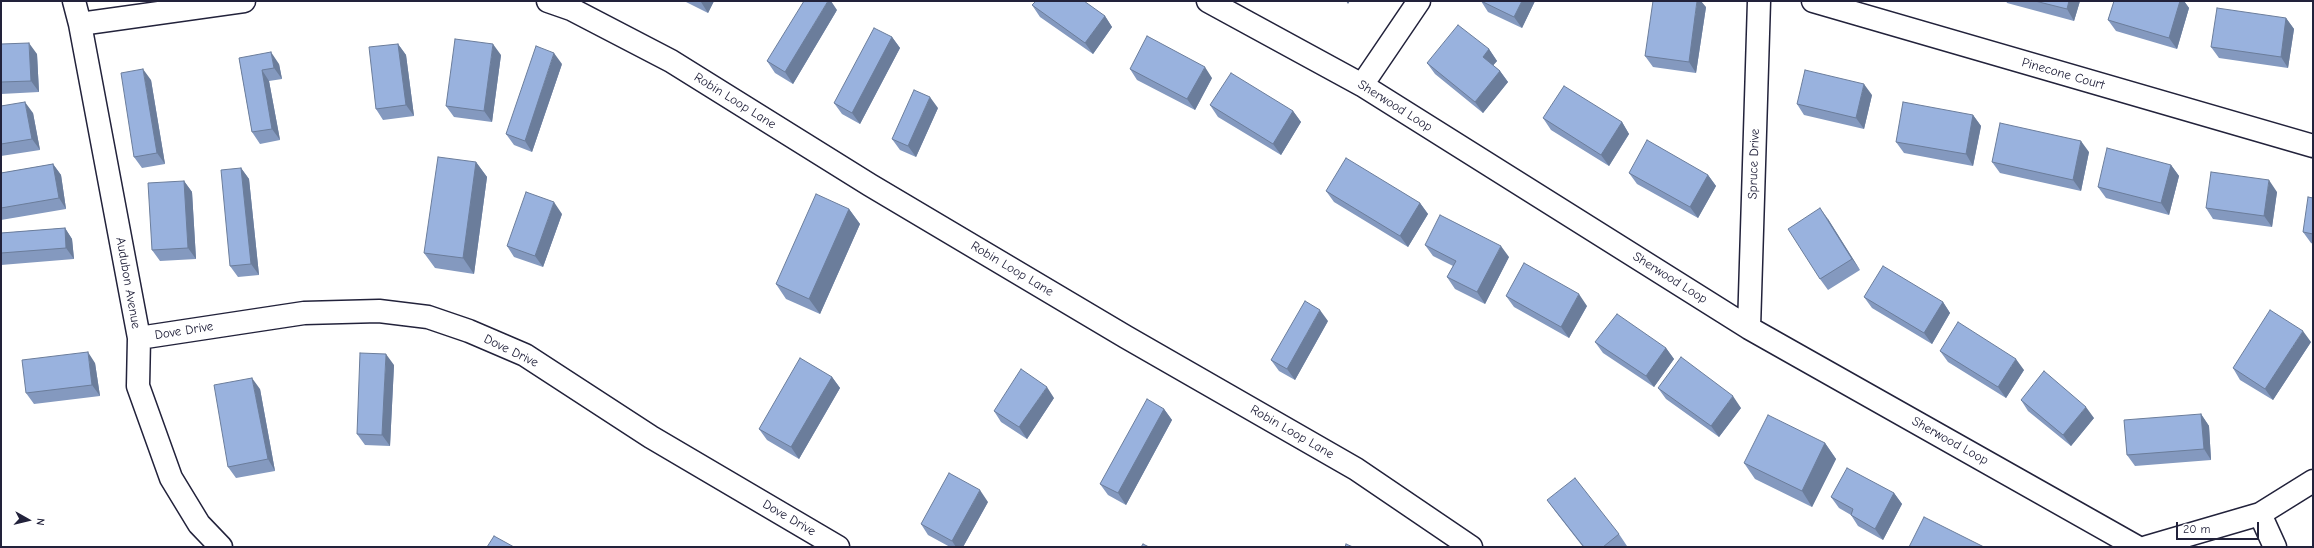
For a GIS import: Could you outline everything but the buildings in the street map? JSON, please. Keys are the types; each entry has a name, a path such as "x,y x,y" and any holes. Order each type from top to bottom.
{"street":[{"name":"Audubon Avenue","path":"74,1 80,24 139,338 138,386 171,478 199,524 221,547"},
{"path":"80,24 244,1"},
{"name":"Robin Loop Lane","path":"548,1 571,9 671,61 877,189 1126,337 1356,469 1471,547"},
{"name":"Sherwood Loop","path":"1208,1 1362,85 1749,328 2137,547"},
{"path":"1362,85 1419,1"},
{"name":"Spruce Drive","path":"1749,328 1759,1"},
{"name":"Pinecone Court","path":"1813,1 2313,146"},
{"name":"Dove Drive","path":"139,338 304,313 379,311 428,317 525,355 651,437 838,547"},
{"path":"2147,547 2260,514 2313,481"},
{"path":"2260,514 2275,547"}]}
